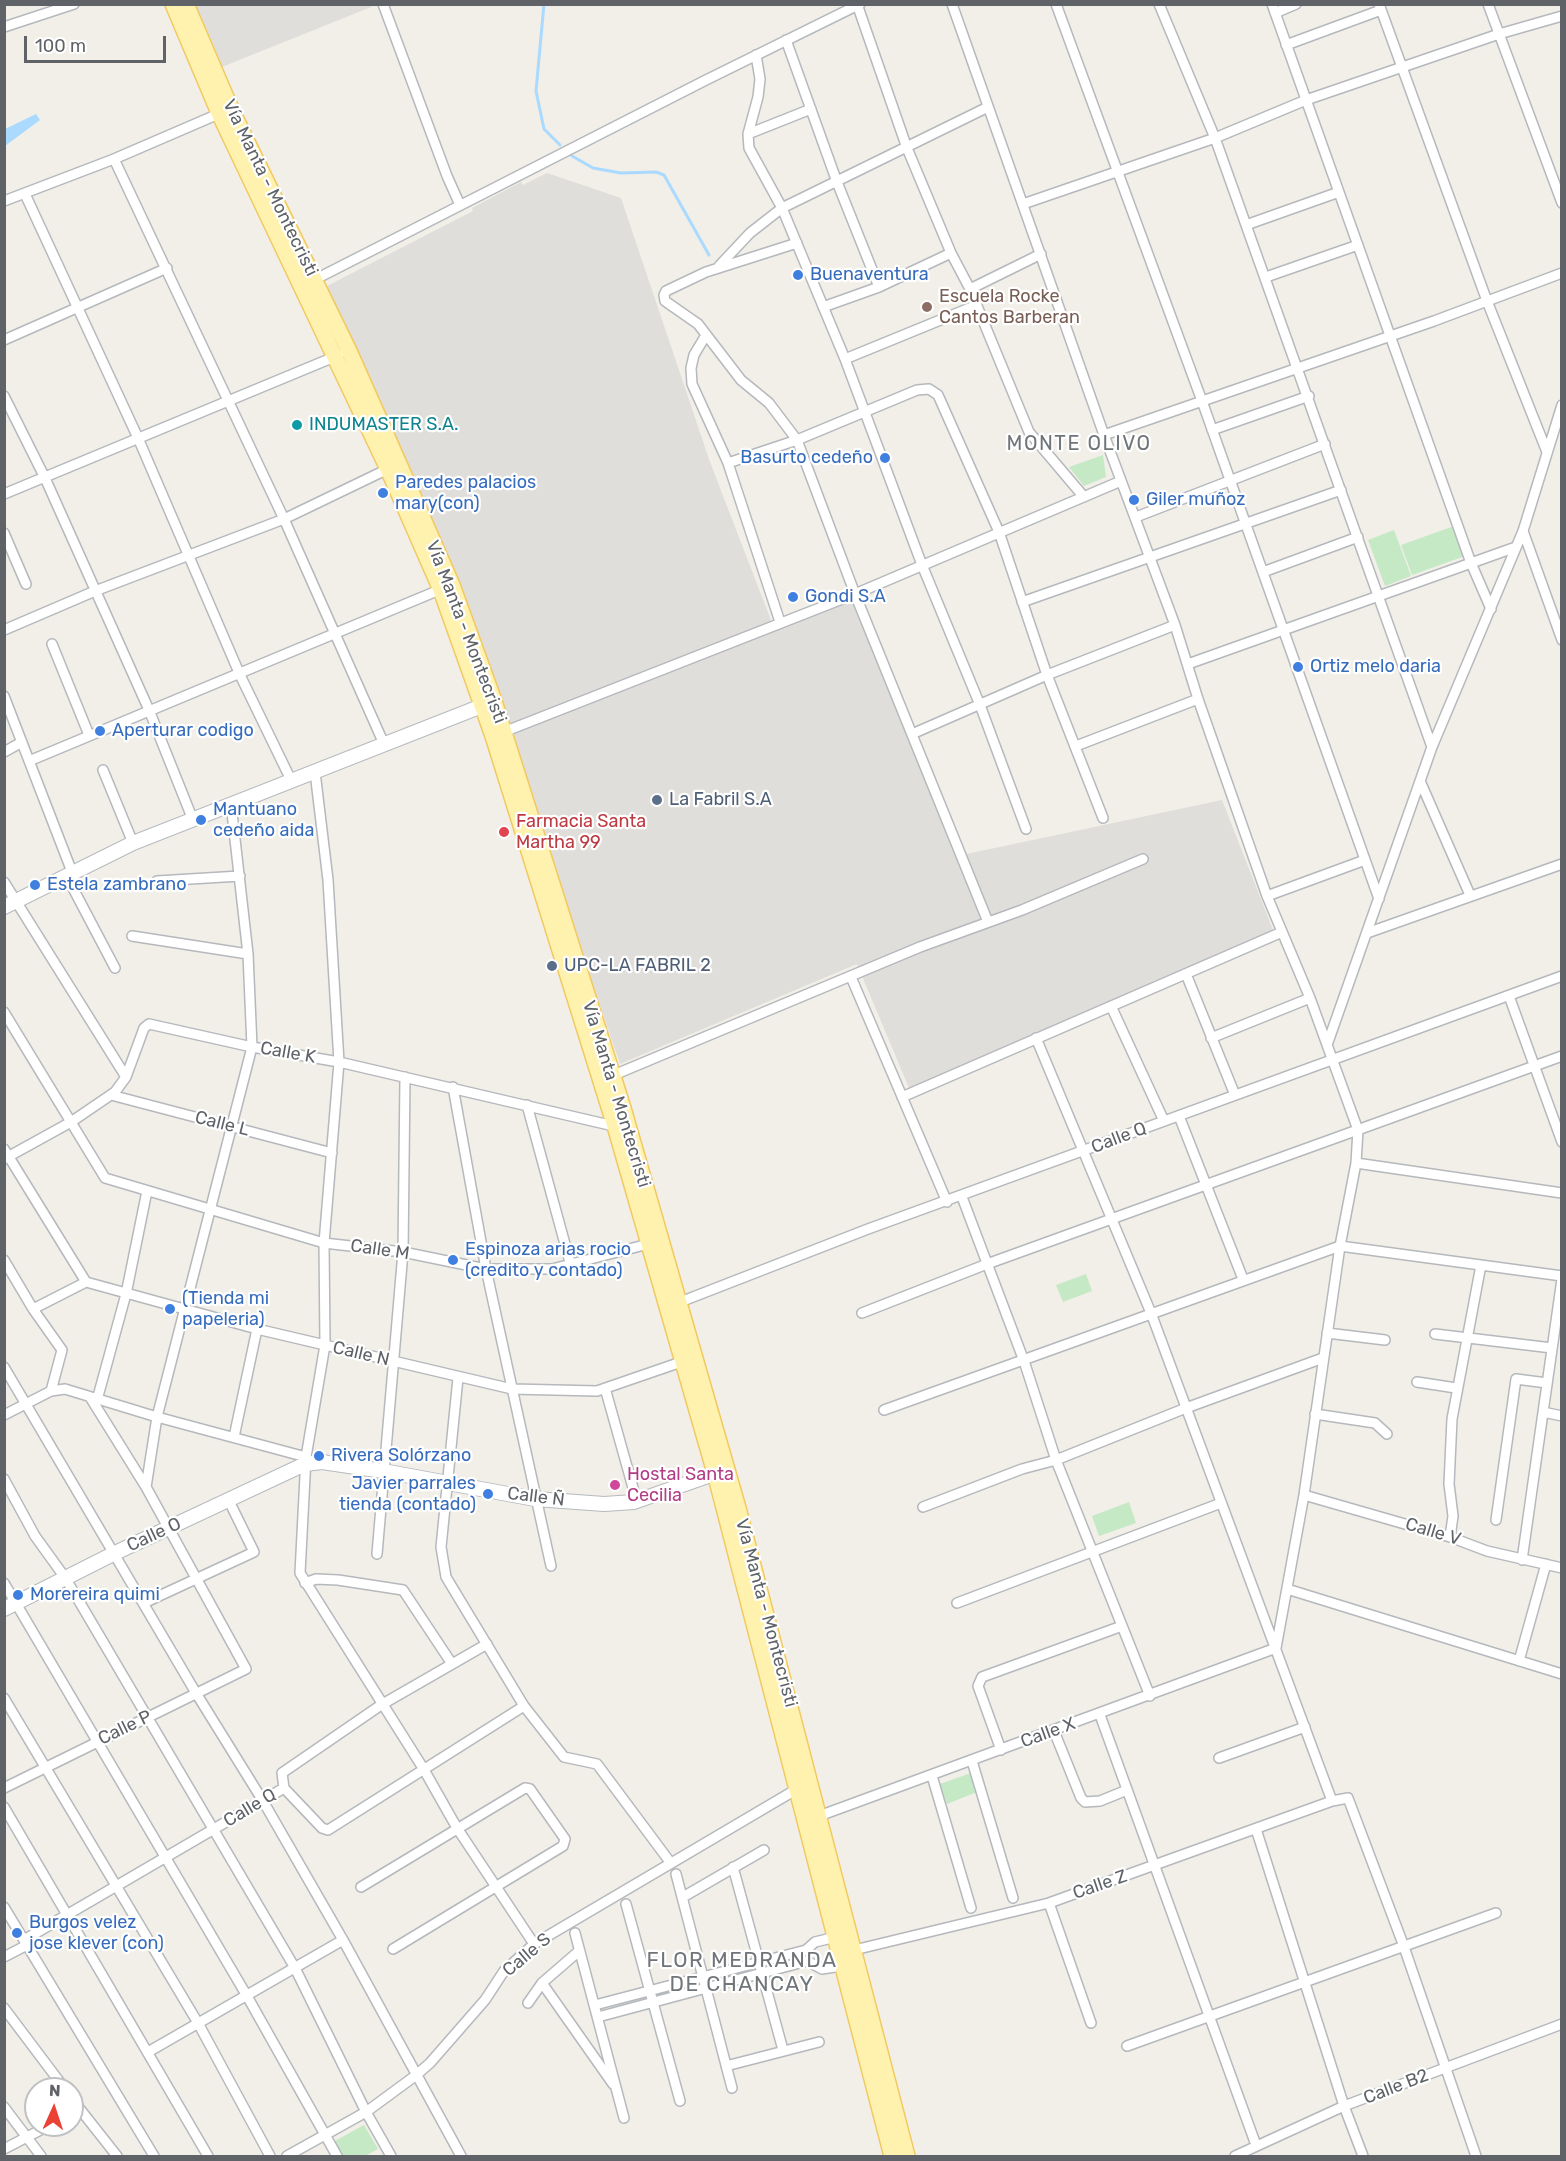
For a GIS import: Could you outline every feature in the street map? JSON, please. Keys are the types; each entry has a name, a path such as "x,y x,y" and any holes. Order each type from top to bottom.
{"main road":[{"name":"Vía Manta - Montecristi","path":"173,4 394,466 446,588 499,734 607,1077 721,1471 819,1816 842,1935"},
{"name":"Vía Manta - Montecristi","path":"186,4 225,111"},
{"name":"Vía Manta - Montecristi","path":"721,1471 797,1789 848,1958 892,2157"},
{"name":"Vía Manta - Montecristi","path":"848,1958 908,2157"}],"street":[{"path":"4,27 74,4"},
{"path":"384,4 447,176 460,205"},
{"path":"952,4 1104,435 1175,625 1198,699 1267,896 1310,998 1358,1130 1356,1163 1340,1246 1304,1495 1276,1648"},
{"path":"1056,4 1202,401 1379,899"},
{"path":"1160,4 1215,138 1266,277 1432,747"},
{"path":"1296,4 1273,9 1470,563 1491,609"},
{"path":"1488,4 1557,176 1562,203"},
{"path":"308,283 859,5 907,148 951,253 970,289 1029,432 1084,497"},
{"path":"1286,45 1380,7 1487,301 1546,452"},
{"path":"1023,204 1215,138 1306,100 1499,34 1562,16"},
{"path":"786,40 837,182 879,286"},
{"path":"756,55 760,79 758,97 748,134 749,148 755,163 782,208 865,410 922,565 980,705 1026,829"},
{"path":"718,267 750,233 782,208 988,107"},
{"path":"748,134 811,109"},
{"path":"4,201 114,159 225,111"},
{"path":"114,159 284,519 384,744"},
{"path":"1246,225 1339,192"},
{"path":"25,194 138,438 240,675 291,780"},
{"path":"797,243 718,267 666,291 665,300 698,324 741,380 769,403 797,440 855,594 988,922"},
{"path":"1266,277 1358,245"},
{"path":"823,307 879,286 951,253"},
{"path":"970,289 1041,254"},
{"path":"4,340 167,268"},
{"path":"1104,435 1562,273"},
{"path":"844,359 976,305"},
{"path":"706,334 694,355 691,368 692,384 728,463 780,622"},
{"path":"4,494 342,354"},
{"path":"728,463 797,440 917,390 929,389 938,395 999,532 1047,675 1103,818"},
{"path":"4,396 45,478 149,710 193,820"},
{"path":"1212,430 1309,396"},
{"path":"1327,1045 1432,747 1523,531 1546,452 1560,419 1562,405"},
{"path":"1136,517 1325,444"},
{"path":"4,630 95,591 284,519 394,466"},
{"path":"499,734 855,594 1121,481"},
{"path":"1022,602 1341,490"},
{"path":"1523,531 1562,640"},
{"path":"4,533 26,584"},
{"path":"1263,572 1358,537"},
{"path":"1188,664 1516,547"},
{"path":"29,761 446,588"},
{"path":"912,734 1047,675 1175,625"},
{"path":"52,644 88,735"},
{"path":"4,696 69,873 115,968"},
{"path":"1076,746 1198,699"},
{"path":"10,904 133,843 488,703"},
{"path":"4,752 22,742"},
{"path":"104,770 133,843"},
{"path":"315,772 328,880 339,1062 324,1243 325,1346 306,1460 300,1573 381,1705 423,1768 457,1828 534,1944"},
{"path":"1420,781 1470,895"},
{"path":"146,1487 157,1417 252,1047 248,954 231,804"},
{"path":"607,1077 920,947 1143,859"},
{"path":"1267,896 1365,860"},
{"path":"1367,933 1562,864"},
{"path":"158,881 192,877 240,876"},
{"path":"4,882 10,904 126,1077"},
{"path":"902,1097 1282,932"},
{"path":"132,936 248,954"},
{"path":"1186,974 1235,1095"},
{"name":"Calle Q","path":"672,1305 868,1229 962,1197 1332,1058 1562,976"},
{"path":"851,977 947,1202"},
{"path":"1509,996 1562,1142"},
{"path":"1211,1038 1310,998"},
{"path":"1111,1006 1164,1121"},
{"path":"4,1012 71,1122"},
{"name":"Calle K","path":"6,1155 71,1122 111,1095 126,1077 144,1028 149,1024 453,1087 622,1128"},
{"path":"1036,1038 1151,1313 1332,1802"},
{"path":"862,1313 987,1264 1562,1056"},
{"path":"377,1554 403,1252 405,1077"},
{"path":"453,1087 486,1269 551,1566"},
{"name":"Calle L","path":"111,1095 332,1153"},
{"path":"527,1105 571,1266"},
{"path":"1179,1116 1243,1280"},
{"name":"Calle M","path":"71,1122 105,1178 324,1243 403,1252 486,1269 552,1269 654,1243"},
{"path":"6,1155 86,1282 33,1309"},
{"path":"1356,1163 1562,1193"},
{"path":"147,1191 126,1294 93,1399 197,1578"},
{"path":"962,1197 1024,1361 1056,1460 1149,1696"},
{"path":"884,1410 1340,1246 1562,1278 1522,1560"},
{"path":"4,1260 33,1309 62,1350 51,1391 4,1415"},
{"path":"1450,1537 1453,1516 1449,1484 1450,1443 1456,1388 1481,1265"},
{"name":"Calle N","path":"86,1282 257,1329 512,1389 597,1391 689,1359"},
{"path":"234,1437 257,1329"},
{"path":"1327,1333 1385,1340"},
{"path":"1435,1334 1552,1348"},
{"path":"923,1507 1022,1469 1056,1460 1186,1408 1323,1358"},
{"path":"1550,1365 1562,1367"},
{"path":"4,1366 196,1692 263,1801 343,1940 461,2157"},
{"path":"458,1378 445,1483 442,1562 446,1577 524,1706 564,1757 597,1764 670,1862"},
{"path":"1496,1520 1516,1378 1547,1383"},
{"path":"1417,1382 1456,1388"},
{"path":"605,1388 637,1502"},
{"name":"Calle Ñ","path":"51,1391 65,1389 306,1460 383,1471 535,1499 604,1504 637,1502 721,1471"},
{"path":"1543,1412 1562,1416"},
{"path":"1315,1414 1375,1423 1387,1434"},
{"name":"Calle O","path":"11,1606 115,1553 228,1501 306,1460"},
{"path":"4,1479 34,1536 66,1578 295,1968 366,2112 392,2157"},
{"name":"Calle V","path":"1304,1495 1450,1537 1487,1551 1562,1568"},
{"path":"144,1603 254,1552 228,1501"},
{"path":"957,1603 1221,1503"},
{"path":"1520,1661 1546,1564"},
{"name":"Calle P","path":"4,1788 246,1669 197,1578"},
{"path":"305,1582 316,1579 338,1580 402,1590 452,1664"},
{"path":"4,1583 11,1606 99,1740 337,2157"},
{"path":"1287,1589 1562,1674"},
{"path":"1001,1750 978,1686 982,1677 1122,1626"},
{"name":"Calle Q","path":"4,1957 66,1914 284,1788 282,1773 381,1705 487,1644"},
{"name":"Calle X","path":"819,1816 1100,1715 1276,1648"},
{"path":"4,1698 47,1766 198,2023 270,2157"},
{"path":"284,1788 322,1828 328,1830 524,1706"},
{"path":"1100,1715 1256,2145"},
{"path":"1219,1758 1305,1727"},
{"path":"1054,1731 1081,1798 1085,1802 1100,1802 1127,1790"},
{"path":"972,1761 1013,1898"},
{"path":"932,1776 971,1908"},
{"path":"361,1887 525,1788 530,1789 565,1839 563,1846 393,1949"},
{"name":"Calle S","path":"287,2157 366,2112 415,2076 430,2063 485,2000 504,1971 534,1944 797,1789"},
{"name":"Calle Z","path":"598,2016 807,1961 822,1969 848,1958 1049,1903 1343,1798 1352,1802 1403,1946"},
{"path":"4,1807 208,2157"},
{"path":"1256,1829 1344,2106 1364,2157"},
{"path":"682,1897 764,1850"},
{"path":"733,1867 783,2050"},
{"path":"676,1874 732,2088"},
{"path":"1049,1903 1091,2023"},
{"path":"626,1904 680,2102"},
{"path":"4,1907 154,2157"},
{"path":"1127,2046 1496,1913"},
{"path":"575,1933 624,2118"},
{"path":"595,2005 806,1950 815,1942 842,1935"},
{"path":"148,2052 343,1940"},
{"path":"1403,1946 1476,2157"},
{"path":"528,2003 542,1983 579,1952"},
{"path":"542,1983 617,2090"},
{"path":"4,2008 56,2077"},
{"name":"Calle B2","path":"1235,2157 1256,2145 1344,2106 1562,2024"},
{"path":"726,2066 819,2042"},
{"path":"4,2107 24,2133"},
{"path":"84,2121 117,2157"},
{"path":"4,2149 27,2137 41,2157"}],"shaded area":[{"path":"194,4 376,5 217,69"},
{"path":"547,173 621,198 710,462 774,628 851,599 957,856 1222,800 1273,930 909,1088 857,964 620,1064 449,566 327,286 473,211 472,208 521,182 523,185"}],"green space":[{"path":"1103,455 1106,477 1084,486 1069,467"},
{"path":"1454,526 1465,556 1412,575 1401,545"},
{"path":"1394,530 1411,576 1385,586 1368,540"},
{"path":"1086,1274 1092,1291 1063,1302 1056,1285"},
{"path":"1129,1502 1136,1523 1099,1536 1092,1516"},
{"path":"971,1773 977,1792 947,1804 940,1784"},
{"path":"364,2125 378,2149 365,2156 341,2156 333,2142"}],"water":[{"path":"36,114 40,120 5,146 5,129"}],"waterway":[{"path":"544,4 536,91 544,129 560,145"},
{"path":"572,156 593,168 621,173 656,172 664,175 709,255"}],"place":[{"name":"Buenaventura","path":"798,275"},
{"name":"Escuela Rocke Cantos Barberan","path":"927,307"},
{"name":"INDUMASTER S.A.","path":"297,425"},
{"name":"Basurto cedeño","path":"885,458"},
{"name":"Paredes palacios mary(con)","path":"383,493"},
{"name":"Giler muñoz","path":"1134,500"},
{"name":"Gondi S.A","path":"793,597"},
{"name":"Ortiz melo daria","path":"1298,667"},
{"name":"Aperturar codigo","path":"100,731"},
{"name":"La Fabril S.A","path":"657,800"},
{"name":"Mantuano cedeño aida","path":"201,820"},
{"name":"Farmacia Santa Martha 99","path":"504,832"},
{"name":"Estela zambrano","path":"35,885"},
{"name":"UPC-LA FABRIL 2","path":"552,966"},
{"name":"Espinoza arias rocio (credito y contado)","path":"453,1260"},
{"name":"(Tienda mi papeleria)","path":"170,1309"},
{"name":"Rivera Solórzano","path":"319,1456"},
{"name":"Hostal Santa Cecilia","path":"615,1485"},
{"name":"Javier parrales tienda (contado)","path":"488,1494"},
{"name":"Morereira quimi","path":"18,1595"},
{"name":"Burgos velez jose klever (con)","path":"17,1933"}],"district":[{"name":"MONTE OLIVO","path":"1079,444"},
{"name":"FLOR MEDRANDA DE CHANCAY","path":"742,1973"}]}
